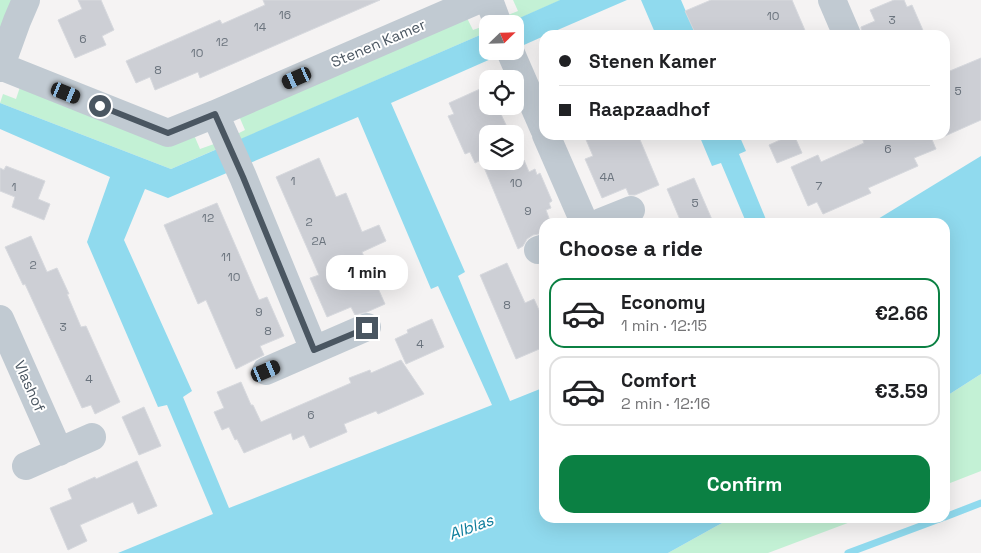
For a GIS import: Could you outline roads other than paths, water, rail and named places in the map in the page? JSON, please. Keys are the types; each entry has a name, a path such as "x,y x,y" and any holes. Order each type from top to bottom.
{"street":[{"name":"Stenen Kamer","path":"26,0 16,21 0,66 168,133 220,125 478,0"},
{"path":"832,0 845,30"},
{"path":"514,60 539,117"},
{"path":"220,125 314,350"},
{"path":"548,140 582,218"},
{"path":"612,218 631,210"},
{"name":"Vlashof","path":"0,319 59,452"},
{"path":"266,371 367,328"},
{"path":"26,466 92,437"}],"water":[{"path":"560,0 627,0 558,30 539,30 539,38 524,45 524,16"},
{"path":"641,0 681,0 694,30 654,30"},
{"name":"Alblas","path":"479,35 479,60 489,60 391,103 465,272 458,276 510,401 539,389 539,523 722,523 668,553 118,553 213,514 167,405 158,407 87,242 110,177 0,129 0,103 171,169","holes":["358,117 431,289 438,286 492,405 229,508 183,397 192,391 124,240 145,189 168,198"]},
{"path":"701,140 741,140 746,151 739,154 765,218 744,218 721,163 712,166"},
{"path":"981,156 981,374 950,394 950,218 880,218"}],"waterway":[{"path":"950,515 981,503"},
{"path":"848,553 929,523"}]}
